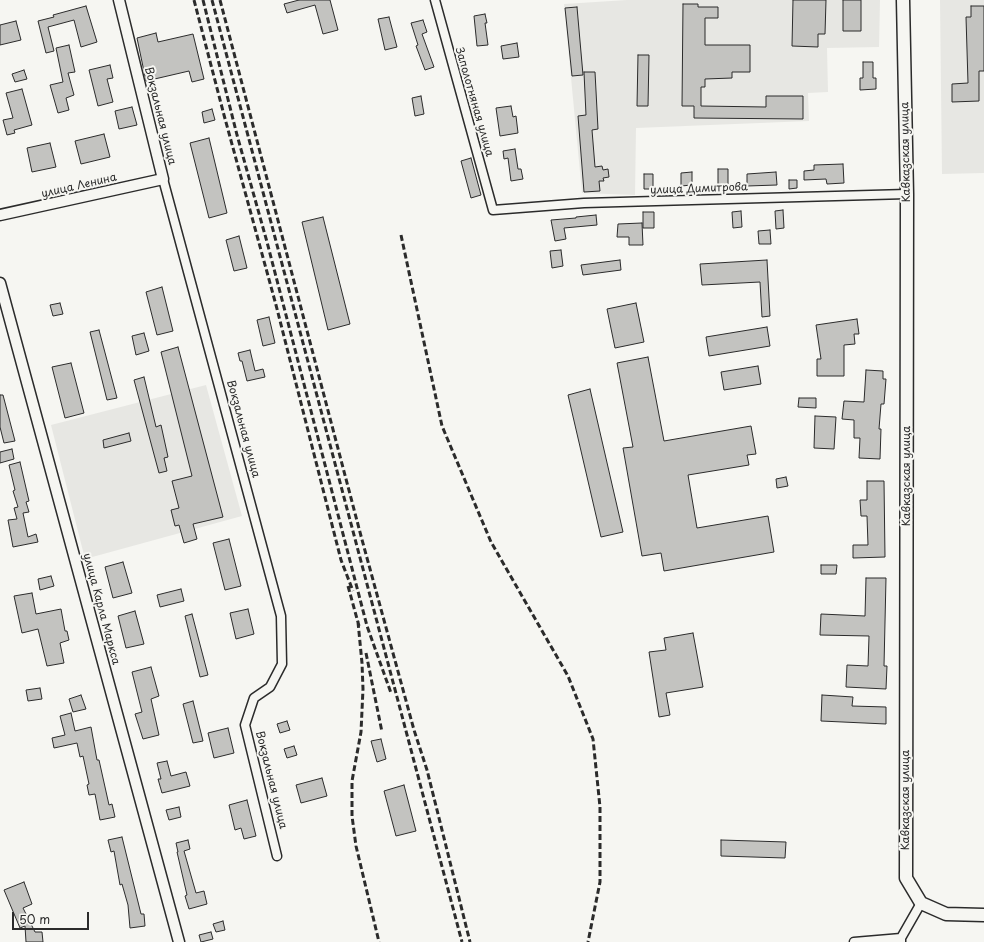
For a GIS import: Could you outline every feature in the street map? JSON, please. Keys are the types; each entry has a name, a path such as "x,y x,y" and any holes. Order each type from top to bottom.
{"main road":[{"name":"Кавказская улица","path":"903,0 907,194 906,878 921,903"},
{"path":"921,903 946,914 984,915"}],"street":[{"name":"Вокзальная улица","path":"119,0 163,179 281,616 282,664 270,687 254,698 245,725 276,856"},
{"name":"Заполотняная улица","path":"435,0 493,210"},
{"name":"улица Ленина","path":"0,215 163,179"},
{"name":"улица Димитрова","path":"493,210 584,203 907,194"},
{"name":"улица Карла Маркса","path":"0,283 179,942"},
{"path":"854,942 901,940 921,903"}],"shaded area":[{"path":"627,0 880,0 879,47 827,48 828,92 808,93 809,121 636,128 635,195 582,193 564,4"},
{"path":"940,0 984,0 984,173 942,174"},
{"path":"206,385 242,516 85,559 51,425"}],"building":[{"path":"299,0 330,0 338,30 323,34 315,5 287,13 284,4"},
{"path":"793,0 826,0 825,34 818,34 818,47 792,46"},
{"path":"843,0 861,0 861,31 843,31"},
{"path":"683,4 698,4 698,7 718,7 718,18 705,18 705,45 750,45 750,72 732,72 732,78 705,79 705,87 701,87 701,106 766,107 766,96 803,96 803,119 694,118 694,106 682,106"},
{"path":"86,6 97,42 81,47 74,20 48,27 54,51 46,53 38,21 54,17 53,15"},
{"path":"971,6 984,6 984,71 979,71 979,101 952,102 952,84 968,83 966,17 971,17"},
{"path":"577,7 583,75 572,76 565,8"},
{"path":"485,14 488,45 477,46 474,16"},
{"path":"389,17 397,47 385,50 378,19"},
{"path":"423,20 427,32 422,34 434,67 425,70 416,46 418,45 411,23"},
{"path":"16,21 21,40 0,45 0,25"},
{"path":"156,33 158,42 193,34 204,79 192,82 189,71 146,81 137,38"},
{"path":"517,43 519,57 503,59 501,46"},
{"path":"69,45 75,72 68,73 74,95 66,98 69,110 58,113 50,85 63,82 56,48"},
{"path":"638,55 649,55 648,106 637,106"},
{"path":"863,62 873,62 873,78 876,78 876,89 860,90 860,78 863,78"},
{"path":"110,65 113,78 107,79 113,102 98,106 89,70"},
{"path":"24,70 27,79 15,82 12,74"},
{"path":"584,72 595,72 598,129 592,130 595,167 602,166 603,170 608,169 609,177 603,178 604,181 599,181 600,191 584,192 578,116 586,115"},
{"path":"22,89 32,125 14,130 15,133 7,135 3,120 13,118 6,93"},
{"path":"421,96 424,114 415,116 412,98"},
{"path":"511,106 513,117 516,116 518,133 500,136 496,108"},
{"path":"132,107 137,125 119,129 115,111"},
{"path":"212,109 215,120 204,123 202,112"},
{"path":"104,134 110,157 81,164 75,141"},
{"path":"209,138 227,213 209,218 190,143"},
{"path":"50,143 56,167 32,172 27,148"},
{"path":"515,149 518,169 521,169 523,179 511,181 508,158 504,159 503,151"},
{"path":"471,158 481,195 471,198 461,161"},
{"path":"843,164 844,183 827,184 826,179 804,180 804,171 814,170 814,165"},
{"path":"718,169 728,169 728,186 718,186"},
{"path":"692,172 692,185 681,186 681,173"},
{"path":"776,172 777,185 747,186 747,174"},
{"path":"644,174 653,174 653,189 644,189"},
{"path":"789,180 797,180 797,188 789,189"},
{"path":"783,210 784,228 776,229 775,211"},
{"path":"741,211 742,227 733,228 732,212"},
{"path":"643,212 654,212 654,228 643,228"},
{"path":"596,215 597,225 564,228 566,239 555,241 551,220"},
{"path":"323,217 350,324 328,330 302,222"},
{"path":"642,223 643,245 629,245 629,237 617,237 618,224"},
{"path":"770,230 771,244 759,244 758,231"},
{"path":"239,236 247,268 234,271 226,240"},
{"path":"561,250 563,266 552,268 550,251"},
{"path":"620,260 621,270 583,275 581,265"},
{"path":"767,260 770,316 762,317 760,282 702,285 700,264"},
{"path":"162,287 173,331 157,335 146,292"},
{"path":"60,303 63,314 53,316 50,305"},
{"path":"636,303 644,342 615,348 607,309"},
{"path":"269,317 275,343 263,346 257,320"},
{"path":"857,319 859,334 854,334 855,344 844,345 844,376 817,376 817,359 821,359 816,325"},
{"path":"767,327 770,346 709,356 706,337"},
{"path":"99,330 117,398 107,400 90,332"},
{"path":"144,333 149,351 136,355 132,336"},
{"path":"178,347 223,517 193,524 197,539 184,543 179,525 175,526 171,510 179,508 172,481 192,476 161,352"},
{"path":"250,350 255,371 263,369 265,377 247,381 242,361 240,361 238,353"},
{"path":"648,357 664,441 751,426 756,454 747,455 749,465 688,475 697,528 768,516 774,552 664,571 661,553 642,556 623,448 633,447 617,363"},
{"path":"71,363 84,413 65,418 52,367"},
{"path":"758,366 761,384 724,390 721,372"},
{"path":"866,370 883,371 883,379 886,379 884,404 881,404 879,429 881,429 880,459 859,458 860,438 854,438 854,420 842,419 844,401 864,402"},
{"path":"144,377 156,427 161,425 168,457 164,458 167,471 159,473 134,380"},
{"path":"590,389 623,532 601,537 568,395"},
{"path":"0,395 3,395 15,441 4,443 0,427"},
{"path":"799,398 816,398 816,408 798,407"},
{"path":"815,416 836,417 834,449 814,448"},
{"path":"129,433 131,441 104,448 103,440"},
{"path":"12,449 14,459 0,463 0,452"},
{"path":"20,462 29,501 26,502 29,512 23,513 28,537 36,534 38,542 13,547 8,520 17,519 14,508 18,507 13,491 15,490 9,465"},
{"path":"786,477 788,486 777,488 776,479"},
{"path":"867,481 884,481 885,557 853,558 853,545 868,545 867,516 861,516 860,500 867,500"},
{"path":"229,539 241,586 225,590 213,543"},
{"path":"123,562 132,593 113,598 105,567"},
{"path":"821,565 837,565 836,574 821,574"},
{"path":"51,576 54,586 40,590 38,579"},
{"path":"866,578 886,578 884,666 887,666 886,689 846,687 847,665 868,666 869,636 820,635 821,614 865,616"},
{"path":"181,589 184,601 160,607 157,595"},
{"path":"32,593 36,614 61,609 65,631 67,631 69,640 60,643 64,663 47,666 38,629 22,633 14,596"},
{"path":"248,609 254,634 236,639 230,613"},
{"path":"135,611 144,644 126,648 118,616"},
{"path":"192,614 208,675 200,677 185,616"},
{"path":"693,633 703,687 666,693 670,715 659,717 649,652 666,650 664,638"},
{"path":"151,667 159,696 151,699 159,735 143,739 135,714 142,712 132,672"},
{"path":"40,688 42,699 28,701 26,690"},
{"path":"81,695 86,709 73,712 69,699"},
{"path":"822,695 853,697 852,706 886,707 886,724 821,721"},
{"path":"193,701 203,741 193,743 183,704"},
{"path":"71,713 75,731 91,727 97,760 99,760 109,805 112,804 115,817 100,820 95,794 89,795 87,785 89,784 83,756 80,757 77,743 54,748 52,738 65,735 60,716"},
{"path":"287,721 290,730 280,733 277,724"},
{"path":"228,728 234,753 214,758 208,733"},
{"path":"381,739 386,759 377,762 371,741"},
{"path":"294,746 297,755 287,758 284,749"},
{"path":"167,761 171,776 186,772 190,786 162,793 158,779 161,779 157,763"},
{"path":"322,778 327,796 301,803 296,785"},
{"path":"404,785 416,831 396,836 384,791"},
{"path":"247,800 256,836 244,839 241,828 235,830 229,805"},
{"path":"179,807 181,817 169,820 166,810"},
{"path":"122,837 141,914 144,914 145,926 130,928 128,905 122,884 120,885 114,851 111,852 108,840"},
{"path":"188,840 190,849 184,851 196,893 204,891 207,904 189,909 185,896 187,895 176,843"},
{"path":"721,840 786,842 785,858 721,856"},
{"path":"24,882 32,904 23,908 35,932 42,932 43,942 26,942 25,926 20,928 4,890"},
{"path":"223,921 225,930 216,932 213,924"},
{"path":"211,932 213,939 201,942 199,935"}],"railway":[{"path":"194,0 276,305 341,560 353,591"},
{"path":"203,0 237,135 267,242 367,626 391,693"},
{"path":"212,0 462,942"},
{"path":"220,0 361,536 414,730 427,770 470,942"},
{"path":"401,235 442,426 491,542 568,676 593,739 600,807 600,882 588,942"},
{"path":"348,586 359,626"},
{"path":"358,622 363,689 361,732 352,781 352,816 356,846 379,942"},
{"path":"366,653 382,732"}]}
